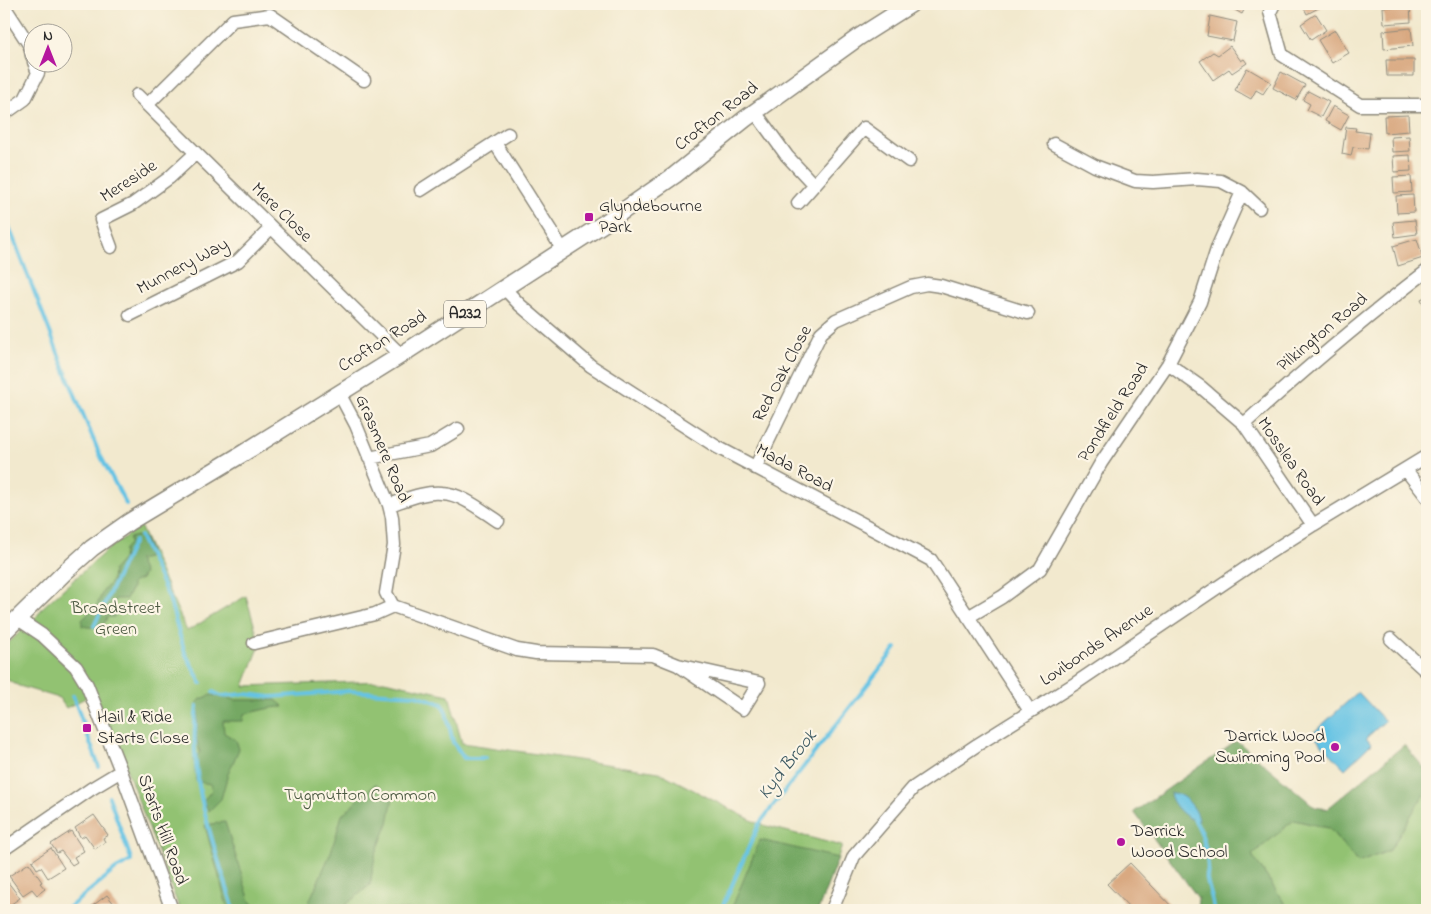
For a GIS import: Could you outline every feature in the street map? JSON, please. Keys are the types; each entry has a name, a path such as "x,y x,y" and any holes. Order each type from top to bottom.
{"main road":[{"name":"Crofton Road","path":"4,632 92,548 129,522 401,355 563,250 675,175 755,112 859,37 911,4"}],"street":[{"path":"1274,4 1270,12 1282,55 1360,105 1427,105"},
{"path":"4,6 22,34"},
{"path":"147,105 233,20 270,15 364,80"},
{"path":"4,114 25,99 38,72"},
{"name":"Mere Close","path":"137,95 401,355"},
{"path":"755,112 787,156 814,185"},
{"path":"798,203 864,128 909,161"},
{"path":"421,190 508,134"},
{"path":"495,143 563,250"},
{"path":"1054,144 1094,166 1135,181 1153,182 1197,179 1222,181 1242,192 1260,208"},
{"name":"Mereside","path":"111,247 101,220 133,204 169,178 196,153"},
{"name":"Pondfield Road","path":"968,616 1002,597 1040,569 1101,463 1168,364 1200,302 1218,246 1242,192"},
{"name":"Munnery Way","path":"130,315 238,261 271,228"},
{"name":"Pilkington Road","path":"1244,424 1399,292 1427,271"},
{"name":"Red Oak Close","path":"755,468 822,333 836,320 911,288 927,284 941,286 1028,312"},
{"name":"Mada Road","path":"505,288 520,305 591,366 717,447 931,560 1030,711"},
{"name":"Mosslea Road","path":"1168,364 1202,388 1244,424 1313,525"},
{"name":"Grasmere Road","path":"338,393 356,425 389,505 394,532 394,545 386,593 393,606"},
{"path":"369,458 430,446 458,429"},
{"name":"Lovibonds Avenue","path":"832,910 854,856 913,788 1076,683 1313,525 1427,456"},
{"path":"1406,470 1427,497"},
{"path":"389,505 426,494 442,493 456,496 498,521"},
{"path":"254,643 375,614 393,606 517,650 536,653 653,655 678,665 758,683 743,710 678,665"},
{"name":"Starts Hill Road","path":"18,619 42,635 76,667 94,700 122,771 172,910"},
{"path":"1391,639 1427,672"},
{"path":"4,848 96,786 122,771"}],"green space":[{"name":"Tugmutton Common","path":"140,526 187,631 246,596 260,645 244,686 384,681 449,695 462,743 659,772 759,824 842,846 818,910 180,910 128,773 95,693 66,708 59,698 19,686 4,678 4,647 37,616 43,607 107,550"},
{"path":"136,536 144,538 150,552 147,558 138,560 144,573 141,579 132,583 132,588 126,599 115,599 113,607 117,611 114,617 107,617 106,621 98,627 82,626 82,620 97,605 103,591 112,581 113,570 123,559 124,549 130,543 129,538"},
{"path":"211,695 236,700 276,700 284,707 269,708 244,714 243,721 223,721 224,733 236,740 239,749 228,774 221,799 209,811 203,801 212,790 210,784 196,781 194,759 200,752 196,737 198,713 195,705 201,699"},
{"path":"1237,741 1315,807 1327,809 1404,745 1427,771 1427,789 1390,850 1358,863 1329,828 1294,820 1252,855 1289,910 1197,910 1198,898 1134,812"},
{"path":"375,784 393,797 388,823 375,856 370,885 347,904 344,910 311,910 309,902 331,852 342,815"},
{"path":"1427,789 1427,910 1289,910 1252,855 1294,820 1329,828 1358,863 1390,850"},
{"path":"225,822 250,901 258,910 228,910 205,825"},
{"path":"760,840 838,858 818,910 731,910"}],"water":[{"path":"1358,692 1385,721 1366,738 1371,744 1345,769 1312,734"},
{"path":"1170,793 1180,795 1189,802 1198,815 1199,820 1196,821 1183,814 1173,802"}],"building":[{"path":"1229,4 1247,4 1242,14 1228,6"},
{"path":"1302,4 1326,4 1307,14"},
{"path":"1410,6 1411,22 1384,24 1383,7"},
{"path":"1316,14 1326,30 1311,40 1301,24"},
{"path":"1210,16 1237,22 1233,41 1207,36"},
{"path":"1411,28 1413,46 1384,49 1383,31"},
{"path":"1335,30 1349,53 1332,63 1318,40"},
{"path":"1230,46 1241,61 1244,59 1247,63 1232,73 1229,69 1213,80 1200,61 1213,52 1218,55"},
{"path":"1386,60 1414,60 1414,76 1387,76"},
{"path":"1247,68 1271,82 1263,94 1256,90 1251,99 1235,90"},
{"path":"1281,72 1305,85 1296,100 1273,88"},
{"path":"1308,91 1329,102 1321,117 1307,110 1310,104 1303,100"},
{"path":"1333,106 1349,115 1341,130 1325,121"},
{"path":"1408,115 1409,131 1385,133 1384,116"},
{"path":"1346,127 1356,128 1355,131 1370,133 1368,149 1353,147 1351,156 1342,154"},
{"path":"1409,136 1410,151 1392,152 1391,137"},
{"path":"1410,155 1411,171 1394,172 1393,156"},
{"path":"1411,176 1412,192 1394,193 1393,177"},
{"path":"1413,195 1414,212 1397,213 1396,196"},
{"path":"1415,220 1417,234 1395,237 1393,222"},
{"path":"1417,239 1423,258 1398,266 1393,246"},
{"path":"1427,296 1427,311 1421,299"},
{"path":"94,815 108,835 103,838 105,842 95,849 85,835 81,838 75,828"},
{"path":"71,831 84,851 74,857 77,862 72,865 61,851 57,853 51,844"},
{"path":"51,848 64,868 48,878 41,867 37,869 32,861"},
{"path":"29,863 45,889 37,895 32,889 23,895 9,876"},
{"name":"Darrick Wood School","path":"1130,863 1175,910 1132,910 1107,884"},
{"path":"7,881 20,898 4,909 4,883"},
{"path":"107,895 119,910 87,910"}],"waterway":[{"path":"4,214 99,453 126,504"},
{"path":"140,536 169,598 185,653 201,683"},
{"path":"94,626 134,541"},
{"name":"Kyd Brook","path":"721,910 759,824 896,648"},
{"path":"213,692 221,696 245,694 271,697 350,691 416,695 442,704 446,712 453,742 464,758 486,758"},
{"path":"73,696 99,767"},
{"path":"197,706 195,758 199,784 204,810 234,910"},
{"path":"66,910 116,869 131,861 109,797"},
{"path":"1194,819 1206,849 1207,878 1214,910"}],"place":[{"name":"Glyndebourne Park","path":"589,217"},
{"name":"Hail & Ride Starts Close","path":"87,728"},
{"name":"Darrick Wood Swimming Pool","path":"1335,747"},
{"name":"Darrick Wood School","path":"1121,842"}],"park label":[{"name":"Broadstreet Green","path":"116,619"}]}
